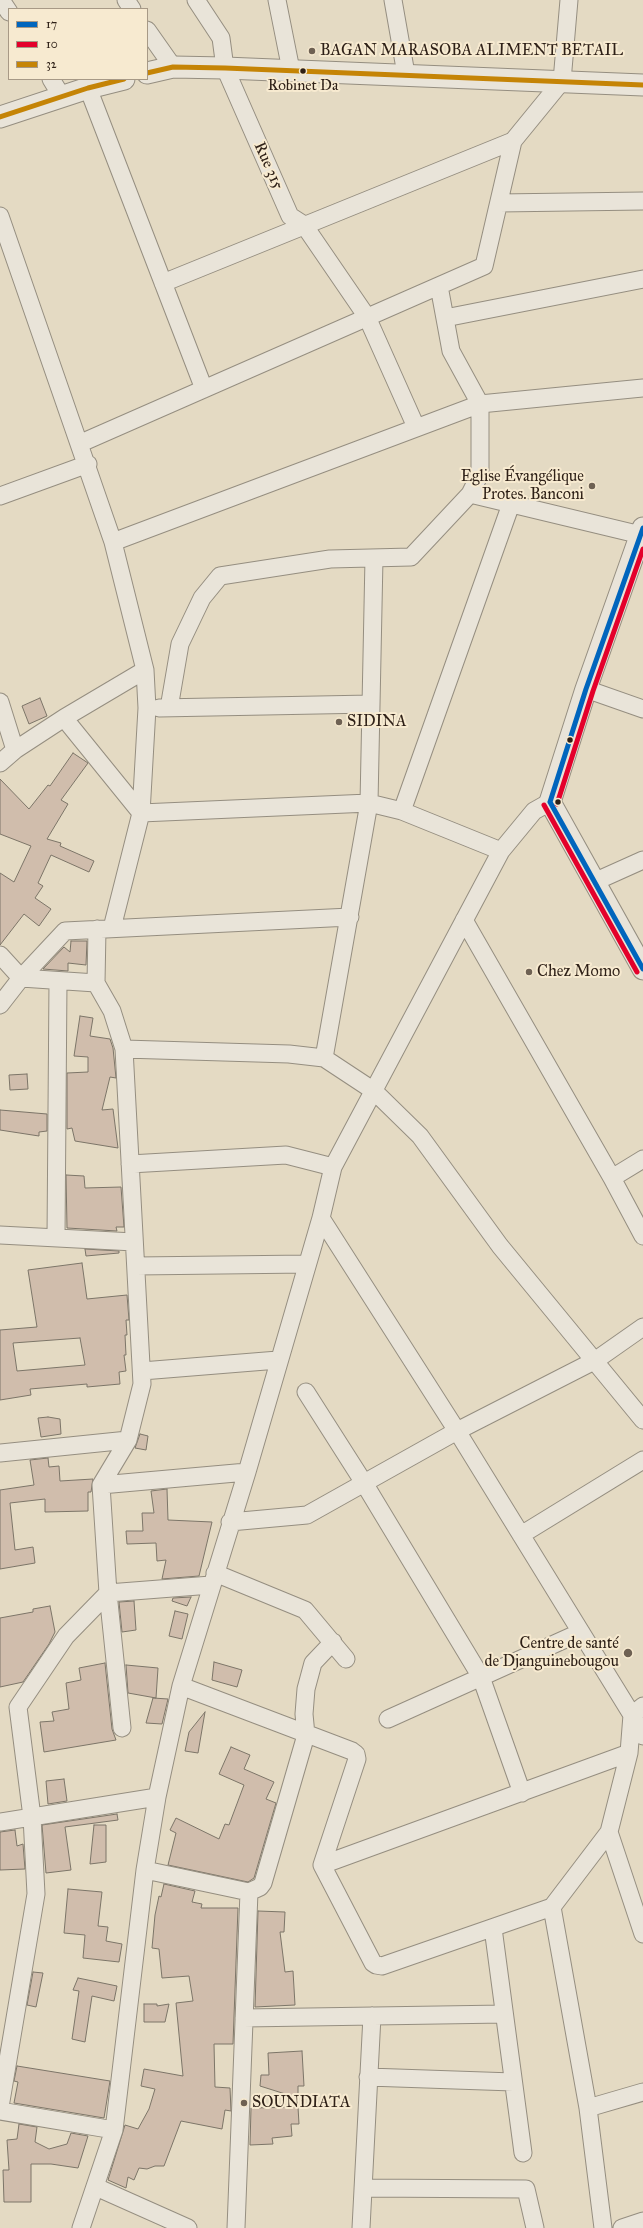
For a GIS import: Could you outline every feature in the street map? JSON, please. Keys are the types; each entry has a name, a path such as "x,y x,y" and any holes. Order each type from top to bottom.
{"street":[{"path":"1,0 8,10"},
{"name":"Rue 315","path":"196,0 221,38 225,68 290,216 304,225 367,317 416,427"},
{"path":"276,0 291,70"},
{"path":"393,0 406,74"},
{"path":"80,443 484,266 513,141 562,81 569,0"},
{"path":"148,31 173,67"},
{"path":"148,73 173,67 225,68 406,74 643,85"},
{"path":"52,80 62,97"},
{"path":"0,117 88,88 120,80"},
{"path":"88,88 204,389"},
{"path":"163,283 513,141"},
{"path":"499,203 643,201"},
{"path":"0,216 88,464 113,542 145,670 147,708 141,813 104,929 96,983 112,1011 124,1049 142,1371 142,1384 134,1422 128,1440 101,1485 108,1593 122,1728"},
{"path":"445,318 643,279"},
{"path":"169,708 180,644 202,598 220,576 330,559 411,556 470,494 480,474 480,404 451,351 439,286"},
{"path":"113,542 480,404 643,388"},
{"path":"0,496 88,464"},
{"path":"81,2228 114,2130 145,1870 157,1797 181,1686 230,1522 247,1472 278,1360 321,1218 333,1167 501,851 534,811 550,802 586,689 637,566 642,532 470,494"},
{"path":"402,812 511,504"},
{"path":"324,1058 369,803 374,558"},
{"path":"0,763 15,750 64,718 145,670"},
{"path":"586,689 643,709"},
{"path":"0,702 15,750"},
{"path":"147,708 371,704"},
{"path":"64,718 141,813"},
{"path":"550,802 643,969"},
{"path":"141,813 369,803 402,812 501,851"},
{"path":"594,882 643,860"},
{"path":"0,1005 21,978 65,932 350,917"},
{"path":"464,920 612,1178 643,1236"},
{"path":"0,956 21,978 96,983"},
{"path":"56,1238 58,981"},
{"path":"124,1049 289,1054 324,1058 374,1091 420,1136 500,1246 596,1360 643,1420"},
{"path":"130,1164 286,1155 333,1167"},
{"path":"612,1178 643,1159"},
{"path":"321,1218 457,1431 581,1632 638,1711 643,1736"},
{"path":"0,1235 134,1242"},
{"path":"136,1266 307,1264"},
{"path":"230,1522 307,1515 457,1431 596,1360 643,1327"},
{"path":"142,1371 278,1360"},
{"path":"306,1392 364,1483 481,1677 522,1793"},
{"path":"0,1453 128,1440"},
{"path":"521,1535 643,1460"},
{"path":"101,1485 247,1472"},
{"path":"0,2107 36,1894 32,1817 18,1707 66,1636 108,1593 213,1579 305,1610 334,1642 346,1660"},
{"path":"388,1719 581,1632"},
{"path":"145,1870 249,1892 260,1887 263,1883 306,1735 304,1714 306,1689 313,1663 334,1642"},
{"path":"181,1686 306,1735 352,1751 357,1759 322,1865 373,1963 382,1966 552,1907 609,1832 638,1711"},
{"path":"322,1865 628,1753"},
{"path":"0,1822 157,1797"},
{"path":"609,1832 643,1934"},
{"path":"236,2228 249,1892"},
{"path":"552,1907 588,2108 603,2228"},
{"path":"493,1928 523,2154"},
{"path":"244,2018 504,2014"},
{"path":"360,2228 372,2016"},
{"path":"368,2077 513,2082"},
{"path":"588,2108 643,2092"},
{"path":"0,2111 114,2130"},
{"path":"96,2187 188,2228"},
{"path":"363,2188 526,2189 535,2228"},
{"path":"622,2228 643,2221"}],"building":[{"path":"40,698 47,716 29,724 22,706"},
{"path":"73,753 88,763 61,800 68,804 47,839 61,843 60,846 94,861 89,872 51,855 38,883 43,886 35,898 51,909 39,926 24,914 0,945 0,873 14,882 31,846 0,834 0,779 29,809 48,785 50,786"},
{"path":"71,941 87,941 86,965 68,963 68,971 43,969 64,947 70,952"},
{"path":"80,1016 93,1018 90,1036 110,1039 113,1048 116,1078 110,1077 102,1110 113,1109 118,1148 75,1141 72,1128 67,1129 67,1073 88,1072 88,1057 74,1056"},
{"path":"27,1074 28,1089 10,1090 9,1075"},
{"path":"0,1110 47,1114 47,1131 39,1132 39,1136 0,1130"},
{"path":"66,1175 84,1176 85,1188 121,1187 124,1227 116,1227 117,1231 67,1228"},
{"path":"85,1249 119,1251 119,1253 86,1256"},
{"path":"82,1263 87,1299 127,1295 129,1320 126,1320 127,1335 125,1335 126,1355 124,1355 126,1371 119,1372 120,1384 87,1387 87,1384 30,1389 31,1395 0,1400 0,1330 37,1327 28,1270","holes":["80,1338 85,1365 17,1371 13,1343"]},
{"path":"48,1417 60,1419 61,1434 41,1437 38,1418"},
{"path":"140,1434 148,1436 146,1450 135,1448"},
{"path":"48,1458 49,1467 59,1466 60,1481 93,1479 91,1492 88,1492 88,1511 45,1512 45,1499 10,1503 15,1550 33,1547 35,1563 0,1569 0,1490 34,1485 30,1460"},
{"path":"167,1489 168,1520 212,1522 199,1576 162,1579 166,1560 157,1561 156,1543 127,1544 126,1531 143,1531 142,1513 154,1513 151,1491"},
{"path":"191,1597 187,1606 172,1601 173,1598"},
{"path":"134,1601 136,1630 122,1632 119,1602"},
{"path":"50,1606 55,1632 49,1644 23,1682 0,1687 0,1618 33,1612 33,1609"},
{"path":"175,1611 188,1614 182,1639 169,1636"},
{"path":"214,1662 242,1670 237,1687 212,1680"},
{"path":"105,1663 112,1729 116,1740 44,1752 40,1722 54,1721 52,1712 69,1709 66,1683 81,1680 79,1668"},
{"path":"126,1665 158,1668 156,1698 128,1693"},
{"path":"153,1698 168,1699 162,1724 146,1723"},
{"path":"205,1712 198,1753 185,1751 189,1732"},
{"path":"231,1747 250,1755 244,1769 274,1782 266,1799 276,1803 254,1878 248,1882 168,1865 176,1833 170,1830 176,1818 219,1839 225,1824 229,1825 244,1785 219,1774"},
{"path":"64,1779 67,1801 48,1804 46,1781"},
{"path":"117,1814 118,1820 65,1827 71,1870 46,1873 42,1825"},
{"path":"94,1825 106,1825 106,1862 90,1864"},
{"path":"15,1830 17,1846 23,1844 25,1869 0,1870 0,1832"},
{"path":"164,1884 195,1891 192,1902 202,1904 201,1908 238,1908 233,2044 214,2044 215,2087 230,2088 231,2111 225,2110 222,2129 181,2121 164,2166 155,2166 147,2169 139,2168 134,2180 128,2177 126,2188 108,2180 125,2125 138,2129 149,2109 155,2089 141,2086 144,2069 183,2076 176,2003 193,2001 189,1976 162,1978 159,1949 152,1948 155,1915 159,1896 161,1897"},
{"path":"68,1889 102,1892 98,1926 108,1927 106,1941 122,1944 119,1962 83,1958 85,1935 64,1933"},
{"path":"258,1911 285,1912 284,1932 280,1932 285,1972 293,1971 295,2005 255,2007"},
{"path":"33,1972 43,1973 36,2007 27,2005"},
{"path":"78,1978 117,1986 114,2001 92,1996 85,2042 72,2039 79,1991 73,1990"},
{"path":"144,2004 157,2004 157,2006 169,2004 165,2022 144,2022"},
{"path":"302,2051 304,2086 298,2086 298,2098 260,2086 261,2075 269,2075 268,2053"},
{"path":"17,2066 110,2081 104,2118 14,2103 18,2082 14,2081"},
{"path":"298,2107 299,2124 291,2124 292,2136 272,2138 273,2144 250,2145 251,2108"},
{"path":"19,2124 37,2127 35,2142 49,2149 67,2144 71,2133 88,2136 78,2168 51,2164 31,2164 31,2202 4,2202 3,2170 9,2170 7,2140 17,2139"}],"transit line":[{"name":"32","path":"148,73 173,67 225,68 643,85"},
{"name":"32","path":"0,117 88,88 120,80"},
{"name":"17","path":"550,802 586,689 643,528"},
{"name":"10","path":"557,804 593,691 643,549"},
{"name":"17","path":"550,802 643,969"},
{"name":"10","path":"544,805 637,972"}],"place":[{"name":"BAGAN MARASOBA ALIMENT BETAIL","path":"312,51"},
{"name":"Robinet Da","path":"303,71"},
{"name":"Eglise Évangélique Protes. Banconi","path":"592,486"},
{"name":"SIDINA","path":"339,722"},
{"name":"Chez Momo","path":"529,972"},
{"name":"Centre de santé de Djanguinebougou","path":"628,1653"},
{"name":"SOUNDIATA","path":"244,2103"}]}
